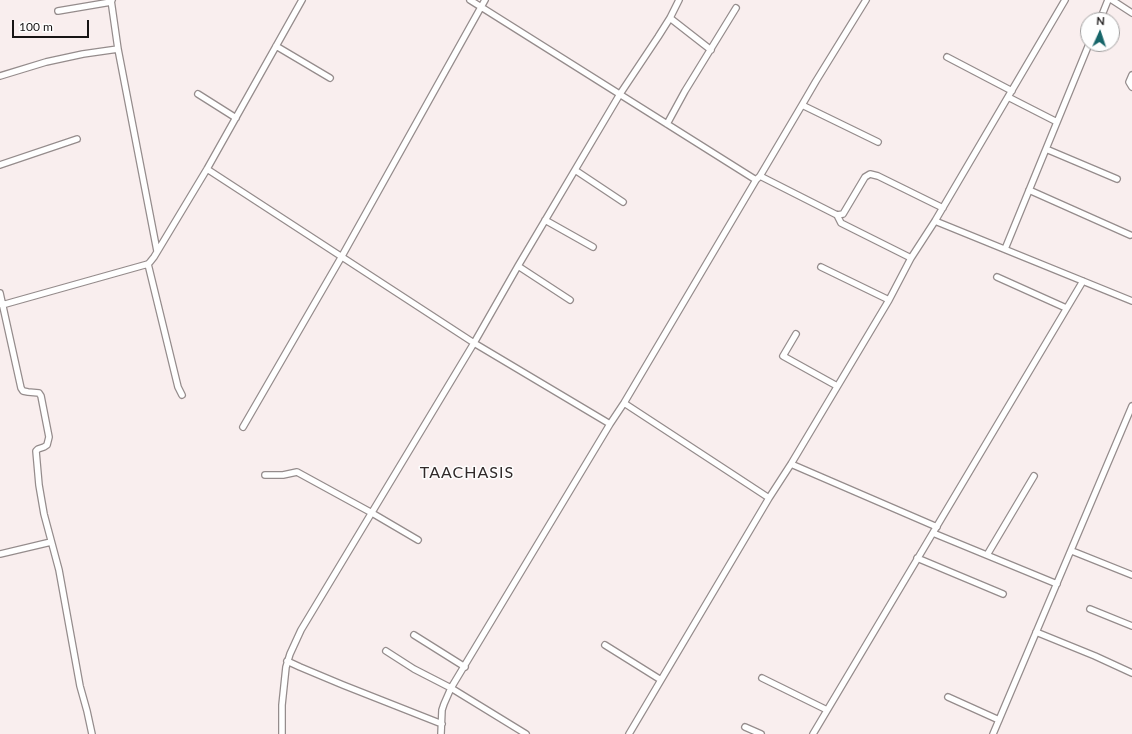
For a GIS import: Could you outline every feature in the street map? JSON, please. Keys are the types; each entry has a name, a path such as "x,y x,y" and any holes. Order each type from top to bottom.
{"street":[{"path":"2,305 148,264 152,260 207,169 302,0"},
{"path":"470,0 667,124 758,178 837,215 843,214 865,177 870,174 878,176 943,208"},
{"path":"243,427 342,256 485,0"},
{"path":"282,734 282,705 287,661 301,630 474,343 620,94 670,18 679,0"},
{"path":"442,734 442,710 452,688 866,0"},
{"path":"629,734 889,300 911,258 943,208 1065,0"},
{"path":"1103,12 1108,0"},
{"path":"1112,0 1131,10"},
{"path":"58,11 111,1 118,49 157,251"},
{"path":"667,124 685,91 736,8"},
{"path":"670,18 711,50"},
{"path":"276,46 330,78"},
{"path":"0,76 46,62 83,54 118,49"},
{"path":"1005,249 1086,52"},
{"path":"947,57 1012,91"},
{"path":"1132,75 1129,82 1132,87"},
{"path":"198,94 236,118"},
{"path":"1008,97 1057,122"},
{"path":"802,105 878,142"},
{"path":"0,165 77,139"},
{"path":"1046,149 1117,179"},
{"path":"207,169 474,343 610,424"},
{"path":"575,170 623,202"},
{"path":"1029,190 1130,235"},
{"path":"837,215 841,223 911,258"},
{"path":"545,220 593,247"},
{"path":"935,221 1132,301"},
{"path":"148,264 178,387 182,395"},
{"path":"518,266 570,300"},
{"path":"820,266 889,300"},
{"path":"997,277 1066,308"},
{"path":"813,734 1083,281"},
{"path":"0,293 23,391 39,393 49,437 44,448 38,449 36,455 39,485 44,514 59,570 80,686 92,734"},
{"path":"796,334 782,356 837,386"},
{"path":"624,403 769,498"},
{"path":"993,734 1072,551 1132,406"},
{"path":"791,464 937,527"},
{"path":"265,475 283,475 297,472 418,540"},
{"path":"987,555 1034,476"},
{"path":"933,532 1057,584"},
{"path":"0,554 51,542"},
{"path":"1072,551 1132,575"},
{"path":"917,558 1003,594"},
{"path":"1090,609 1132,626"},
{"path":"1036,632 1132,673"},
{"path":"414,635 465,667"},
{"path":"605,645 661,680"},
{"path":"386,651 414,669 452,688 526,734"},
{"path":"287,661 442,724"},
{"path":"762,678 827,710"},
{"path":"948,697 999,720"},
{"path":"745,727 761,734"}],"district":[{"name":"TAACHASIS","path":"467,473"}]}
